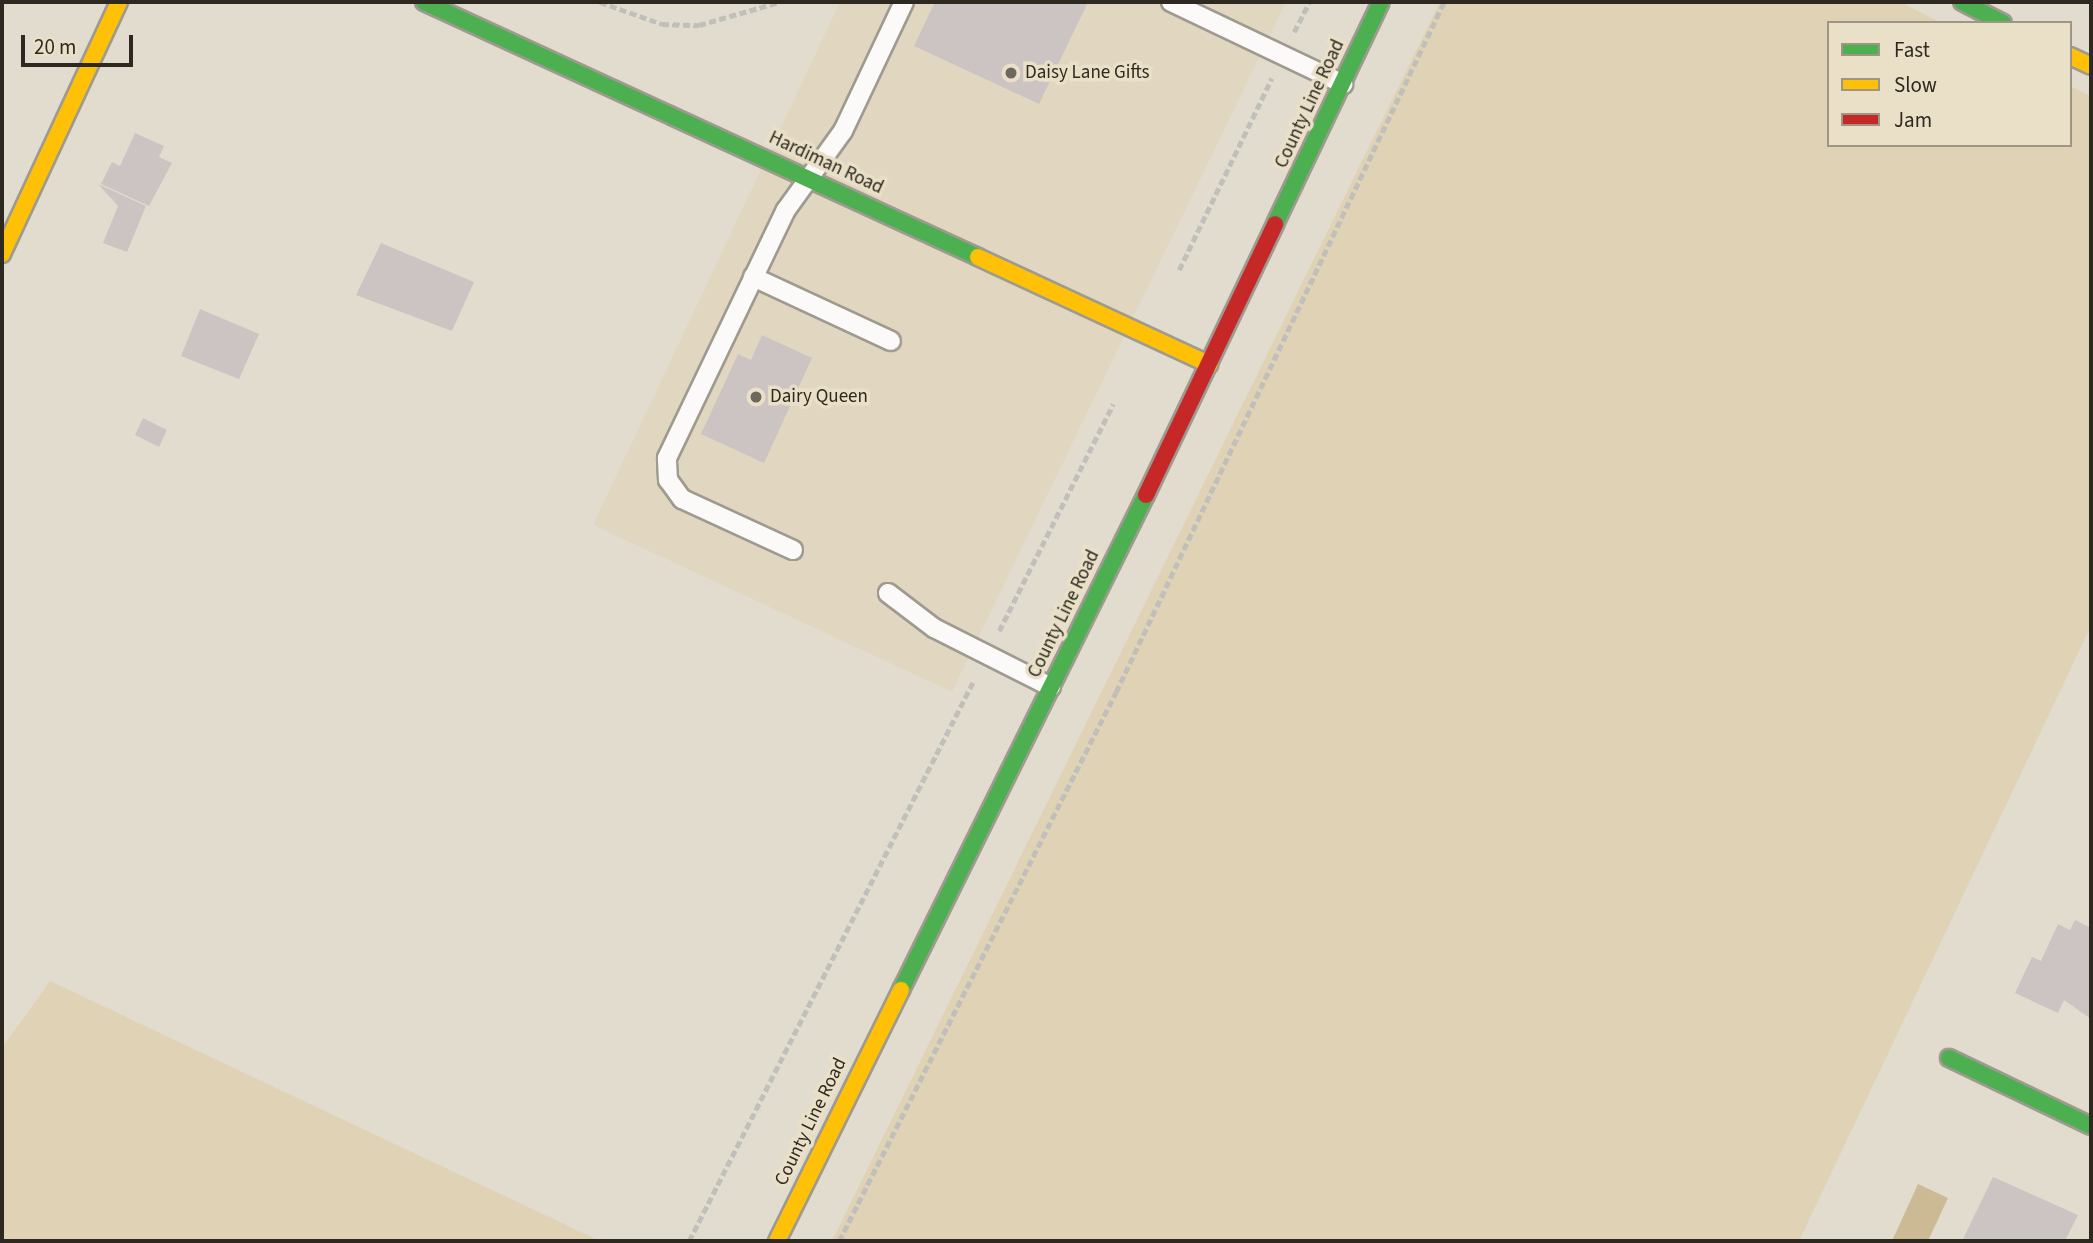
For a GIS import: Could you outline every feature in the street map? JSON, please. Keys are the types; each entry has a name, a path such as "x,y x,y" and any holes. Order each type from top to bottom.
{"main road":[{"path":"2,254 119,2"},
{"name":"Hardiman Road","path":"424,2 1209,364"},
{"name":"County Line Road","path":"777,1241 1209,364 1381,2"},
{"path":"1962,2 1999,21"},
{"path":"2072,57 2091,66"},
{"path":"1949,1058 2091,1126"}],"lane":[{"path":"793,550 682,499 668,480 667,458 786,211 843,131 904,2"},
{"path":"1171,2 1343,84"},
{"path":"754,277 891,341"},
{"path":"888,593 934,628 1051,687"}],"path":[{"path":"600,2 662,24 699,25 779,2"},
{"path":"1179,270 1309,2"},
{"path":"839,1241 1122,680 1444,2"},
{"path":"689,1241 1113,404"}],"shaded area":[{"path":"840,2 1286,2 952,692 593,525"},
{"path":"1440,2 1900,2 1938,21 1827,21 1827,147 2072,147 2072,87 2091,96 2091,626 1799,1241 832,1241"},
{"path":"50,981 600,1241 2,1241 2,1048"},
{"path":"1918,1184 1948,1198 1928,1241 1892,1241"}],"building":[{"path":"935,2 1088,2 1039,104 914,46"},
{"path":"135,133 164,146 159,157 172,163 149,206 101,184 112,162 120,166"},
{"path":"98,184 146,206 127,252 103,243 118,206"},
{"path":"381,243 474,282 452,331 356,295"},
{"path":"200,309 259,334 239,379 181,356"},
{"name":"Dairy Queen","path":"762,335 812,358 764,463 701,434 738,354 751,360"},
{"path":"143,418 167,430 159,447 135,435"},
{"path":"2075,920 2091,928 2091,1019 2064,1000 2058,1013 2015,993 2032,957 2041,961 2058,924 2070,930"},
{"path":"1993,1177 2078,1215 2065,1241 1962,1241"}],"traffic: fast":[{"path":"424,2 978,257"},
{"path":"1275,224 1381,2"},
{"path":"1962,2 1999,21"},
{"path":"901,990 1146,495"},
{"path":"1949,1058 2091,1126"}],"traffic: slow":[{"path":"2,254 119,2"},
{"path":"2072,57 2091,66"},
{"path":"978,257 1209,364"},
{"path":"777,1241 901,990"}],"traffic: jam":[{"path":"1146,495 1275,224"}],"place":[{"name":"Daisy Lane Gifts","path":"1011,73"},
{"name":"Dairy Queen","path":"756,397"}]}
